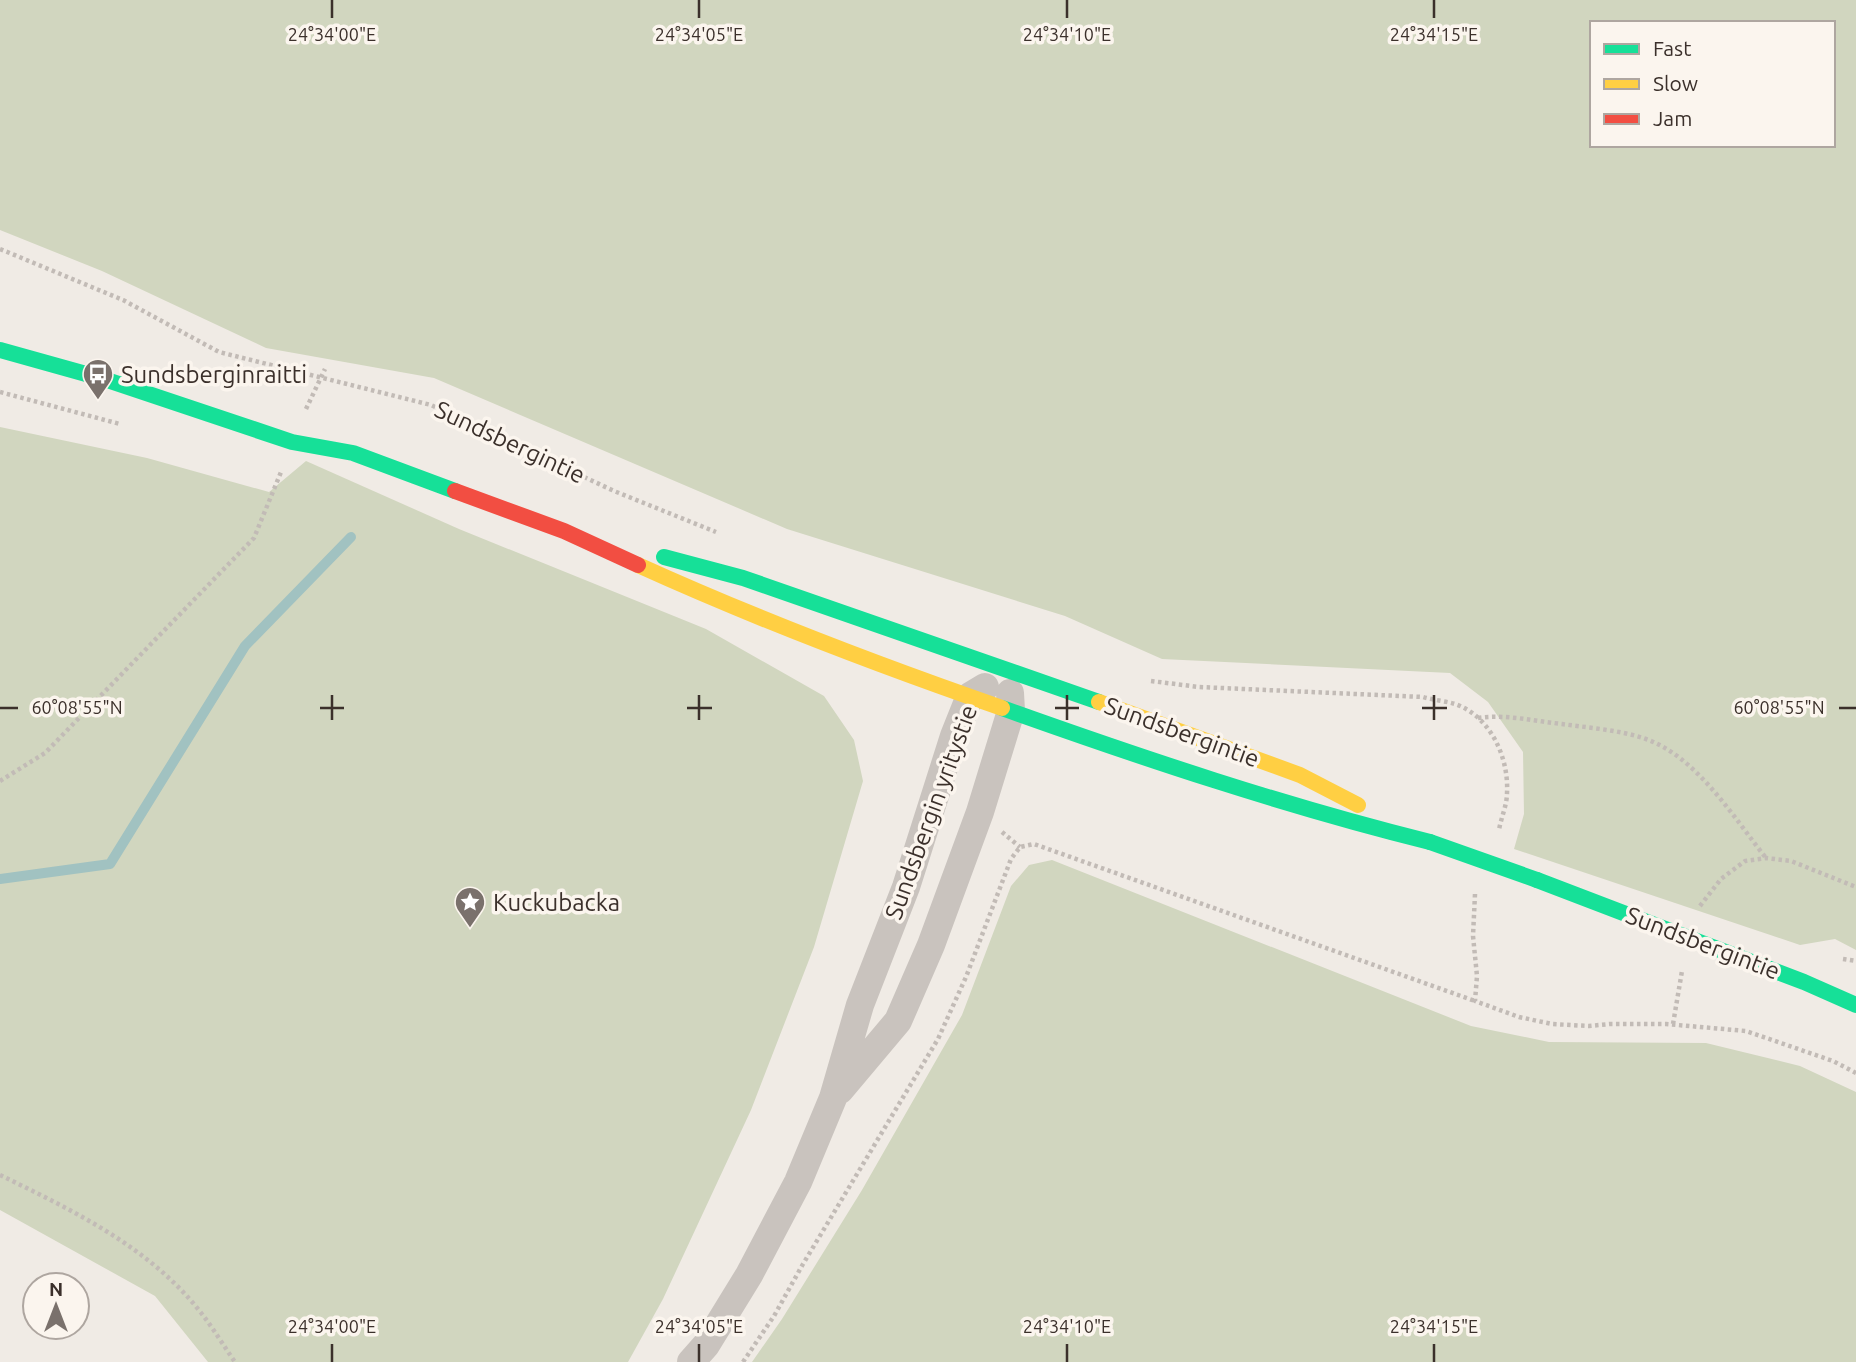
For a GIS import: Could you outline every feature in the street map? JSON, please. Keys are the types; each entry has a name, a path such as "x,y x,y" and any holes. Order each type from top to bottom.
{"main road":[{"name":"Sundsbergintie","path":"0,349 104,379 292,442 353,453"},
{"name":"Sundsbergintie","path":"311,429 353,453 564,531 733,608 882,666 1111,747 1361,825 1430,842 1688,937 1856,1005"},
{"name":"Sundsbergintie","path":"564,531 743,578 1300,775 1430,842"}],"street":[{"name":"Sundsbergin yritystie","path":"691,1362 706,1345 748,1275 798,1182 833,1098 860,1005 906,887 954,736 970,696 1009,671 1011,711 967,850 898,1021 833,1098"}],"path":[{"name":"Sundsbergintie","path":"0,249 123,300 219,352 431,405 614,491 726,536"},
{"path":"312,395 325,369"},
{"path":"0,780 45,753 254,538 281,471"},
{"name":"Sundsbergintie","path":"1199,687 1423,698 1457,705 1478,718 1494,735 1503,761 1507,792 1497,835"},
{"path":"1478,718 1497,716 1609,730 1647,739 1679,756 1711,788 1766,858"},
{"path":"743,1362 774,1316 938,1039 967,976 1011,859 1020,847 1034,844 1519,1017 1552,1024 1673,1024 1746,1031 1856,1073"},
{"path":"1673,1024 1688,937 1702,901 1721,879 1745,861 1766,858 1791,861 1854,887 1856,878"},
{"path":"1475,894 1475,1001"},
{"path":"0,1175 74,1210 147,1258 197,1308 235,1362"}],"green space":[{"path":"0,0 1856,0 1856,950 1835,939 1800,945 1514,849 1524,814 1523,752 1488,702 1450,673 1162,659 1065,616 787,529 434,378 266,348 102,271 0,230"},
{"path":"0,427 147,458 269,492 306,461 459,529 706,629 824,696 854,740 863,781 814,947 751,1110 663,1299 628,1362 208,1362 155,1296 0,1210"},
{"path":"1052,860 1471,1026 1549,1042 1706,1043 1800,1066 1856,1092 1856,1362 752,1362 782,1319 862,1190 962,1015 1011,886 1029,865"}],"waterway":[{"path":"0,879 110,864 245,646 351,537"}],"traffic: fast":[{"path":"0,350 104,379 292,442 353,453 455,491"},
{"path":"664,557 743,578 1099,702"},
{"path":"1002,708 1214,780 1430,842"},
{"path":"1430,842 1537,880"},
{"path":"1537,880 1804,982 1856,1005"}],"traffic: slow":[{"path":"638,565 818,641 1002,708"},
{"path":"1099,702 1300,775 1358,805"}],"traffic: jam":[{"path":"455,491 564,531 638,565"}],"place":[{"name":"Sundsberginraitti","path":"98,401"},
{"name":"Kuckubacka","path":"470,929"}]}
